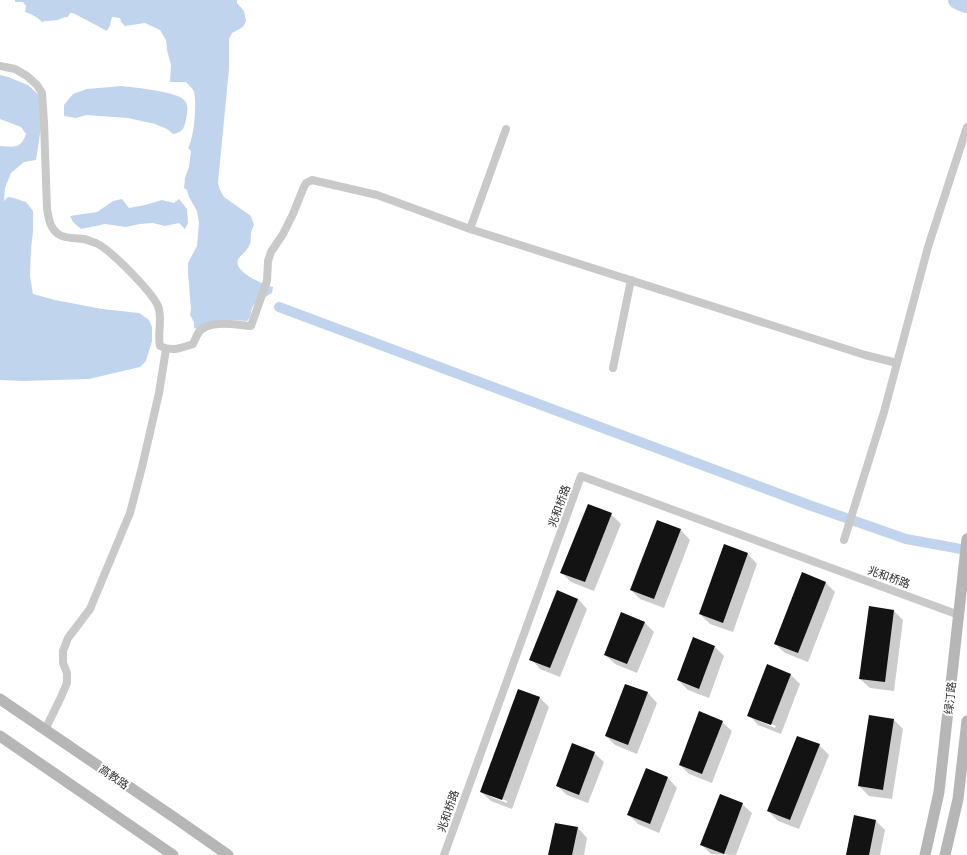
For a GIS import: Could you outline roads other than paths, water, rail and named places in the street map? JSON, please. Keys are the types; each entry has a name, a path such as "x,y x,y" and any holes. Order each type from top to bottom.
{"main road":[{"name":"绿汀路","path":"925,855 939,792 967,539"},
{"name":"高教路","path":"0,699 228,855"},
{"name":"绿汀路","path":"945,855 958,799 967,721"},
{"path":"0,736 173,855"}],"street":[{"path":"0,66 15,69 27,76 37,85 42,93 47,209 49,222 53,230 59,235 68,238 84,239 98,244 117,259 137,279 152,296 158,307 160,317 160,346 166,349 182,348 193,344 199,331 212,324 251,326 257,305 267,281 268,261 271,252 283,234 306,183 312,180 377,195 470,229 865,355 897,363"},
{"path":"844,540 884,412 928,247 967,127"},
{"path":"470,229 506,129"},
{"path":"613,368 630,280"},
{"path":"45,730 67,683 67,673 63,663 63,651 68,638 90,609 130,513 159,393 166,349"},
{"name":"兆和桥路","path":"444,855 581,476 959,615"}],"water":[{"path":"15,0 237,0 237,3 244,11 246,21 243,27 232,33 229,39 229,69 218,183 224,197 251,216 254,225 252,228 250,244 238,259 240,269 248,276 273,287 272,293 259,300 253,306 250,318 247,321 232,320 211,323 206,332 194,328 194,322 190,315 191,309 188,263 197,246 199,223 197,211 189,197 187,190 184,188 191,151 188,148 192,137 195,97 192,88 186,82 170,82 171,65 166,40 160,30 145,23 125,26 121,22 120,18 112,17 107,31 73,13 70,13 68,17 42,22 25,12 26,6 23,2 15,2"},
{"path":"0,75 28,85 42,98 43,114 36,160 24,162 11,173 5,188 4,201 8,197 26,202 33,211 30,276 33,294 102,309 139,313 149,320 152,327 152,341 146,361 140,367 89,379 23,381 0,380 0,146 9,147 19,145 26,134 21,127 0,119"},
{"path":"122,86 165,92 181,98 185,101 187,108 184,128 173,134 167,129 155,124 128,118 86,115 76,118 64,116 64,105 73,94 87,89"},
{"path":"122,199 129,208 162,200 174,203 179,199 187,209 188,223 185,229 179,223 165,226 153,223 126,227 105,224 81,229 73,222 70,216 97,212 113,201"}],"waterway":[{"path":"957,0 966,4 967,2"},
{"path":"279,307 809,505 906,539 967,550"}]}
